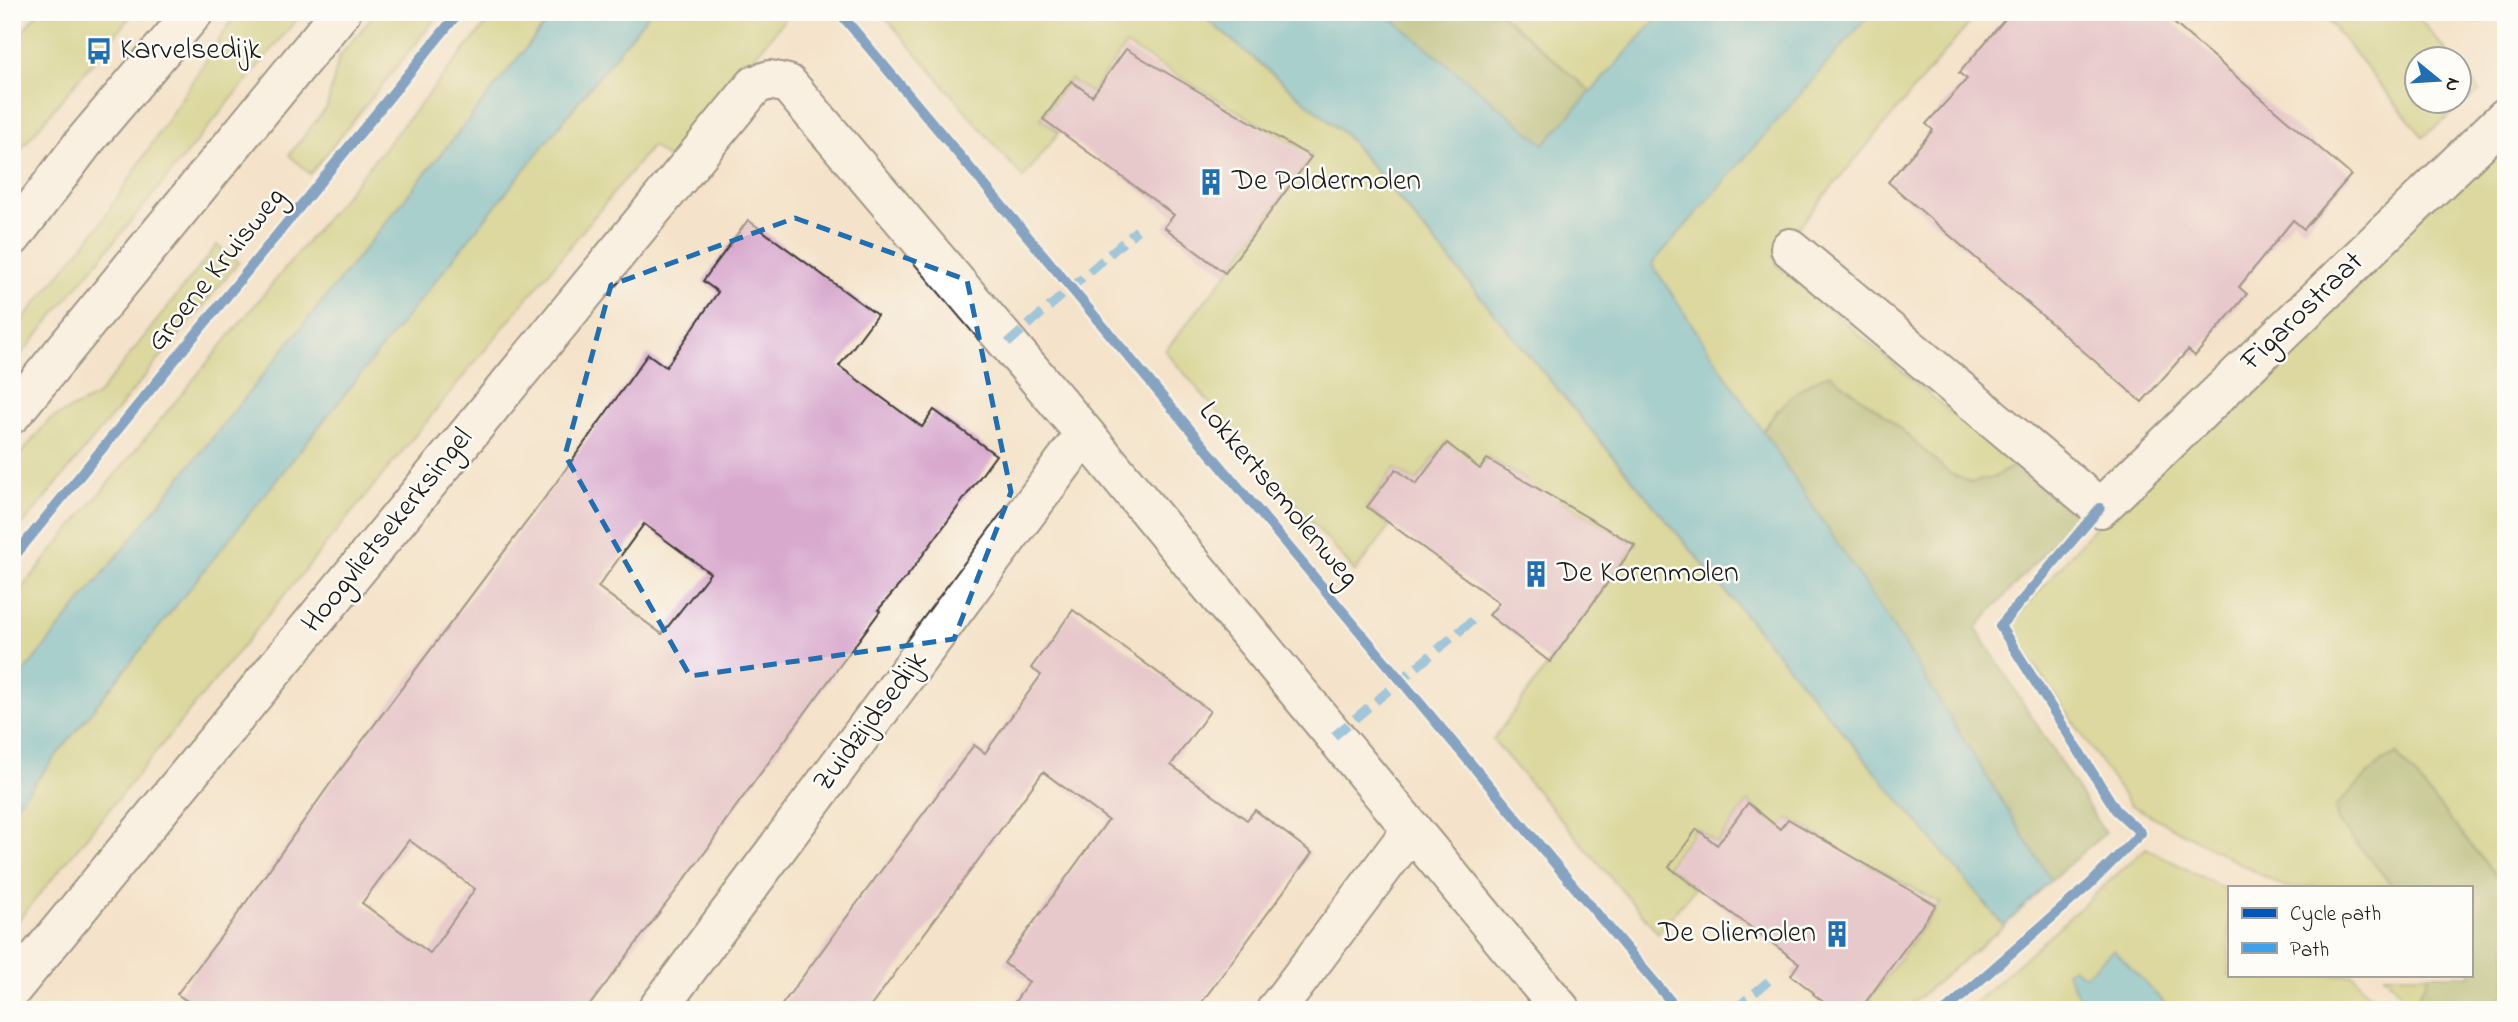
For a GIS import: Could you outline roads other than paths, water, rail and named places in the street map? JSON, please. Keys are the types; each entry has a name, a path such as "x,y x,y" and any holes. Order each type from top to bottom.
{"street":[{"path":"12,237 84,142 194,12"},
{"path":"12,414 341,12"},
{"name":"Hoogvlietsekerksingel","path":"12,989 755,85 770,80 788,84 1085,434"},
{"name":"Figarostraat","path":"1790,248 2100,508 2506,117"},
{"path":"1085,434 1561,1010"},
{"name":"Zuidzijdsedijk","path":"657,1010 1085,434"},
{"path":"1276,1010 1412,830"}],"water":[{"path":"555,12 650,12 12,811 12,687"},
{"path":"1198,12 1384,12 1544,144 1663,12 1872,12 1652,264 1904,644 2051,880 2004,926 1346,135"},
{"path":"2114,950 2171,1010 2088,1010 2066,972 2073,968 2085,975"}],"place":[{"name":"Karvelsedijk","path":"99,51"},
{"name":"De Poldermolen","path":"1211,182"},
{"name":"De Korenmolen","path":"1536,574"},
{"name":"De Oliemolen","path":"1837,934"}]}
